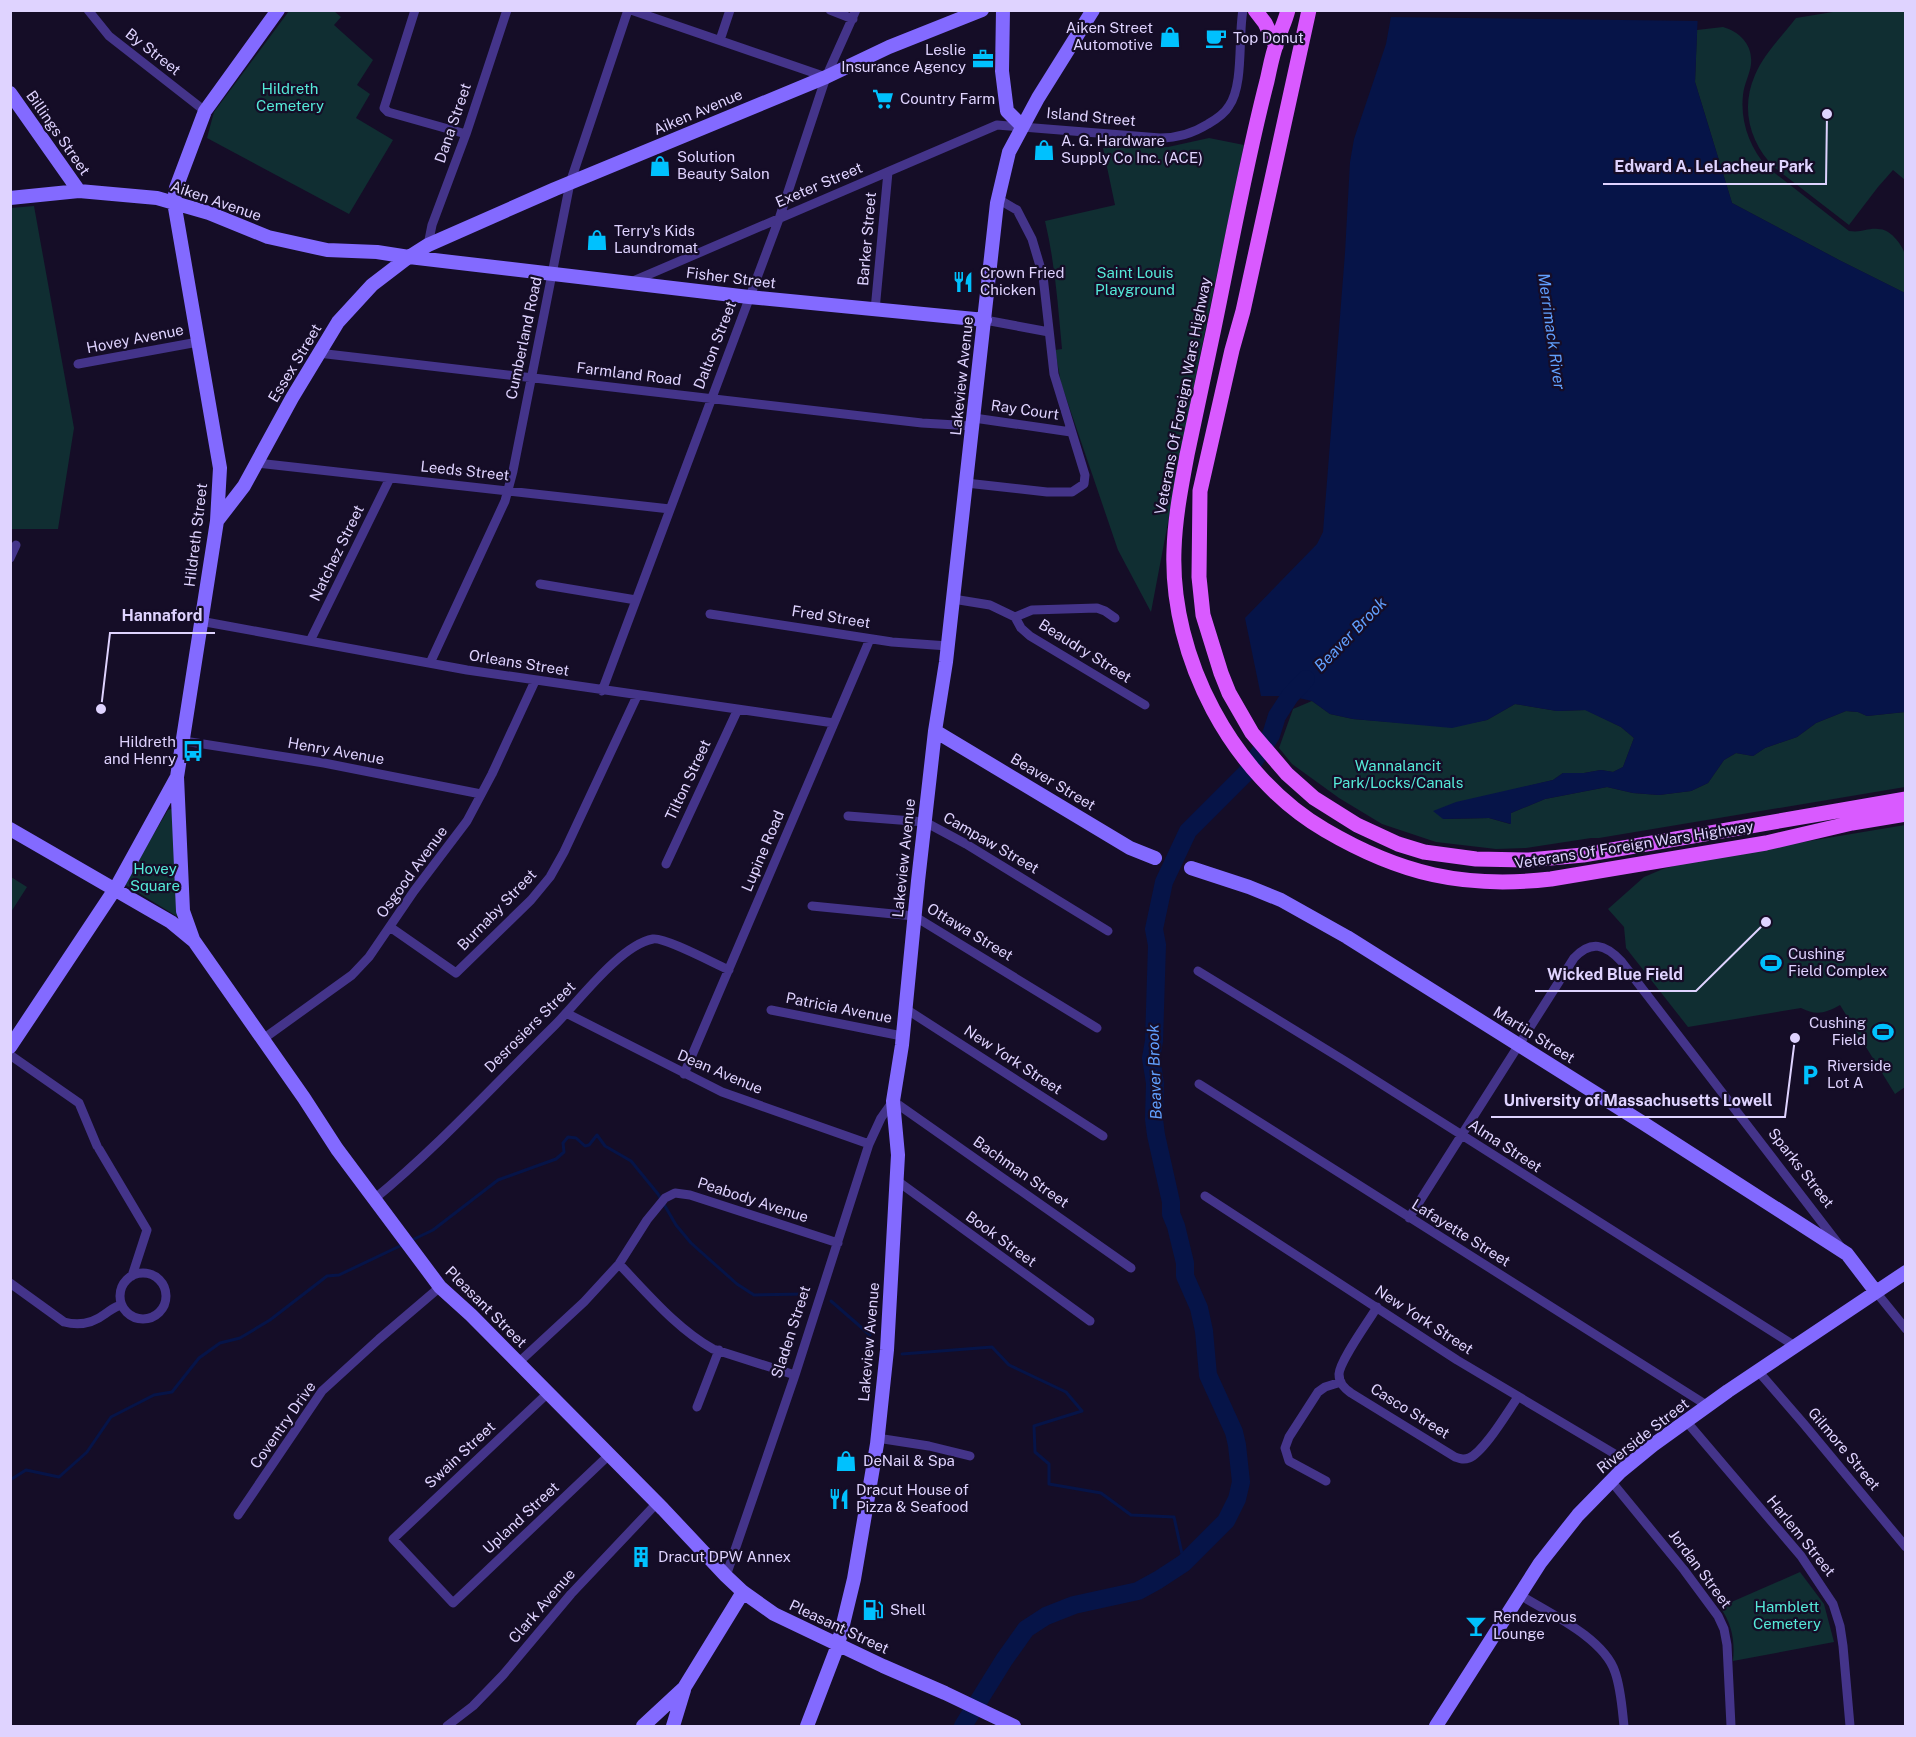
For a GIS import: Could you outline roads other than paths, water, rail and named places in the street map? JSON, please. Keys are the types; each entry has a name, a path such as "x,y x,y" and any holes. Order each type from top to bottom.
{"main road":[{"path":"1255,10 1265,23 1276,46"},
{"name":"Veterans Of Foreign Wars Highway","path":"1288,10 1276,46 1246,173 1176,521 1174,554 1176,592 1185,641 1210,705 1239,752 1271,790 1296,812 1364,851 1419,872 1484,882 1520,882 1588,873 1766,843 1852,823 1905,814"},
{"name":"Veterans Of Foreign Wars Highway","path":"1309,10 1243,310 1200,491 1199,577 1203,615 1229,693 1252,733 1287,774 1314,798 1357,825 1398,844 1424,852 1476,859 1529,860 1602,853 1905,799"}],"street":[{"name":"By Street","path":"88,10 109,36 205,111"},
{"name":"Hildreth Street","path":"10,1047 115,889 177,777 217,521 220,468 174,202 176,188 205,111 278,10"},
{"path":"415,10 384,108 388,112 466,135"},
{"name":"Dana Street","path":"428,245 432,225 466,135 507,10"},
{"path":"629,10 826,77"},
{"name":"Cumberland Road","path":"430,663 505,501 513,471 570,183 629,10"},
{"path":"720,40 730,10"},
{"path":"830,10 855,15"},
{"name":"Aiken Avenue","path":"428,245 570,183 826,77 889,47 982,10"},
{"path":"1003,10 1002,71 1006,111 1022,126"},
{"name":"Lakeview Avenue","path":"807,1726 838,1645 855,1579 877,1438 887,1350 898,1155 892,1101 906,1009 935,731 948,646 998,199 1009,152 1022,126 1093,10"},
{"name":"Island Street","path":"1022,126 1160,138 1177,138 1197,131 1213,122 1230,106 1235,93 1243,10"},
{"name":"Dalton Street","path":"602,691 778,219 826,77 855,15"},
{"name":"Billings Street","path":"10,93 79,191"},
{"name":"Exeter Street","path":"630,282 997,125 1022,126"},
{"name":"Barker Street","path":"875,310 888,172"},
{"name":"Aiken Avenue","path":"10,198 79,191 157,198 209,213 268,237 327,250 377,252 409,257"},
{"path":"966,483 1047,492 1072,492 1084,484 1085,476 1054,374 1042,276 1031,237 1017,210 998,199"},
{"name":"Essex Street","path":"217,521 244,486 292,398 338,322 359,298 389,271 428,245"},
{"name":"Fisher Street","path":"409,257 749,297 985,320 1049,332"},
{"name":"Hovey Avenue","path":"78,364 198,342"},
{"name":"Farmland Road","path":"318,353 922,423 973,422"},
{"name":"Ray Court","path":"973,422 1071,432"},
{"name":"Leeds Street","path":"257,463 670,508"},
{"name":"Natchez Street","path":"310,641 390,478"},
{"path":"10,558 16,545"},
{"path":"540,584 636,600"},
{"path":"953,599 990,605 1015,617 1032,610 1097,608 1115,618"},
{"name":"Fred Street","path":"710,614 892,642 948,646"},
{"name":"Beaudry Street","path":"1015,617 1021,628 1030,636 1145,705"},
{"name":"Orleans Street","path":"201,621 535,681 834,723"},
{"name":"Lupine Road","path":"684,1074 870,639"},
{"name":"Osgood Avenue","path":"263,1039 358,970 467,821 492,774 535,681"},
{"name":"Burnaby Street","path":"390,927 456,973 531,900 550,877 637,696"},
{"name":"Tilton Street","path":"666,864 738,709"},
{"name":"Beaver Street","path":"935,731 1130,848 1155,858"},
{"name":"Henry Avenue","path":"184,741 324,764 481,794"},
{"path":"177,777 183,911 194,941"},
{"name":"Campaw Street","path":"848,816 925,822 966,843 1108,931"},
{"name":"Pleasant Street","path":"10,830 171,922 194,941 373,1200 440,1287 548,1393 743,1592 774,1614 1014,1726"},
{"name":"Martin Street","path":"1191,868 1248,887 1296,907 1347,937 1846,1254"},
{"name":"Ottawa Street","path":"812,906 914,916 1097,1028"},
{"name":"Desrosiers Street","path":"373,1200 424,1156 618,959 633,948 651,939 659,939 729,970"},
{"name":"Sparks Street","path":"1520,1045 1574,958 1589,947 1600,946 1612,951 1905,1329"},
{"name":"Alma Street","path":"1198,971 1345,1061 1795,1346"},
{"name":"New York Street","path":"906,1009 1103,1136"},
{"name":"Patricia Avenue","path":"771,1010 902,1036"},
{"name":"Dean Avenue","path":"566,1013 684,1074 735,1097 869,1144"},
{"path":"1409,1218 1520,1045"},
{"path":"10,1055 79,1103 98,1148 147,1230 132,1276"},
{"name":"Lafayette Street","path":"1199,1084 1707,1406"},
{"name":"Sladen Street","path":"726,1576 795,1375 869,1144 892,1101"},
{"name":"Bachman Street","path":"892,1101 1131,1268"},
{"name":"Book Street","path":"896,1180 1090,1321"},
{"name":"Peabody Avenue","path":"518,1363 584,1302 619,1264 662,1202 675,1193 682,1193 838,1243"},
{"name":"New York Street","path":"1205,1196 1457,1360 1630,1463"},
{"path":"619,1264 702,1343 795,1375"},
{"name":"Riverside Street","path":"1440,1724 1540,1563 1563,1532 1611,1480 1630,1463 1707,1406 1905,1272"},
{"path":"143,1273 157,1277 164,1286 165,1301 160,1311 147,1318 132,1316 122,1305 121,1290 124,1283 132,1276 143,1273"},
{"path":"10,1283 54,1316 74,1325 95,1321 112,1308 122,1305"},
{"name":"Coventry Drive","path":"238,1515 322,1392 440,1287"},
{"path":"1326,1481 1289,1461 1285,1448 1289,1437 1318,1392 1341,1382 1339,1372 1341,1365 1377,1307"},
{"path":"697,1407 719,1350"},
{"name":"Gilmore Street","path":"1758,1371 1905,1547"},
{"name":"Casco Street","path":"1341,1382 1343,1387 1351,1393 1455,1457 1467,1460 1483,1447 1518,1397"},
{"name":"Swain Street","path":"453,1603 393,1539 548,1393"},
{"name":"Harlem Street","path":"1686,1421 1801,1556 1833,1604 1843,1646 1850,1726"},
{"path":"877,1438 929,1446 970,1456"},
{"name":"Upland Street","path":"453,1603 609,1455"},
{"name":"Jordan Street","path":"1611,1480 1718,1616 1724,1629 1727,1645 1731,1726"},
{"name":"Clark Avenue","path":"447,1726 473,1706 503,1675 571,1594 657,1503"},
{"path":"673,1726 684,1688 743,1592"},
{"path":"1520,1595 1579,1632 1602,1650 1615,1669 1624,1726"},
{"path":"643,1726 684,1688"}],"water":[{"name":"Merrimack River","path":"1392,11 1698,11 1695,82 1732,203 1905,293 1905,712 1867,716 1858,712 1846,711 1816,723 1797,737 1765,748 1753,756 1736,753 1724,760 1708,783 1691,791 1659,795 1633,793 1607,787 1545,799 1511,813 1511,824 1489,818 1443,819 1433,811 1456,802 1553,780 1563,773 1601,770 1613,772 1623,767 1634,738 1621,727 1585,710 1557,711 1515,704 1487,720 1452,728 1353,719 1330,714 1312,701 1290,696 1261,696 1245,618 1317,544 1323,532 1350,162 1354,139 1386,44"}],"waterway":[{"name":"Beaver Brook","path":"963,1726 1026,1629 1046,1616 1074,1605 1138,1591 1158,1580 1184,1563 1226,1521 1237,1499 1241,1482 1237,1445 1234,1432 1208,1375 1204,1331 1199,1308 1185,1276 1185,1263 1171,1214 1171,1202 1156,1135 1155,1083 1151,1058 1154,1041 1157,945 1154,929 1164,882 1188,831 1247,772 1271,735 1277,716 1290,696 1306,679"},
{"path":"410,1241 433,1230 498,1180 556,1159 564,1152 563,1143 568,1137 576,1138 585,1146 589,1145 597,1135 605,1146 631,1161 658,1194 676,1225 691,1243 737,1284 754,1295 806,1294"},
{"path":"10,1480 26,1470 59,1477 87,1452 111,1417 154,1395 172,1392 199,1358 220,1343 240,1338 270,1320 327,1276 339,1275 402,1245"},
{"path":"831,1301 870,1335"},
{"path":"902,1354 992,1347 1009,1365 1066,1392 1082,1411 1034,1426 1035,1452 1049,1464 1049,1484 1101,1493 1131,1515 1174,1517 1184,1563"}],"place":[{"name":"Aiken Street Automotive","path":"1170,37"},
{"name":"Top Donut","path":"1216,38"},
{"name":"Leslie Insurance Agency","path":"983,59"},
{"name":"Country Farm","path":"883,99"},
{"name":"Edward A. LeLacheur Park","path":"1827,114"},
{"name":"A. G. Hardware Supply Co Inc. (ACE)","path":"1044,150"},
{"name":"Solution Beauty Salon","path":"660,166"},
{"name":"Terry's Kids Laundromat","path":"597,240"},
{"name":"Crown Fried Chicken","path":"963,282"},
{"name":"Hannaford","path":"101,709"},
{"name":"Hildreth and Henry","path":"193,751"},
{"name":"Wicked Blue Field","path":"1766,922"},
{"name":"Cushing Field Complex","path":"1771,963"},
{"name":"Cushing Field","path":"1883,1032"},
{"name":"University of Massachusetts Lowell","path":"1795,1038"},
{"name":"Riverside Lot A","path":"1810,1075"},
{"name":"DeNail & Spa","path":"846,1461"},
{"name":"Dracut House of Pizza & Seafood","path":"839,1499"},
{"name":"Dracut DPW Annex","path":"641,1557"},
{"name":"Shell","path":"873,1610"},
{"name":"Rendezvous Lounge","path":"1476,1626"}],"park label":[{"name":"Hildreth Cemetery","path":"290,98"},
{"name":"Saint Louis Playground","path":"1135,282"},
{"name":"Wannalancit Park/Locks/Canals","path":"1398,774"},
{"name":"Hovey Square","path":"155,878"},
{"name":"Hamblett Cemetery","path":"1787,1616"}]}
